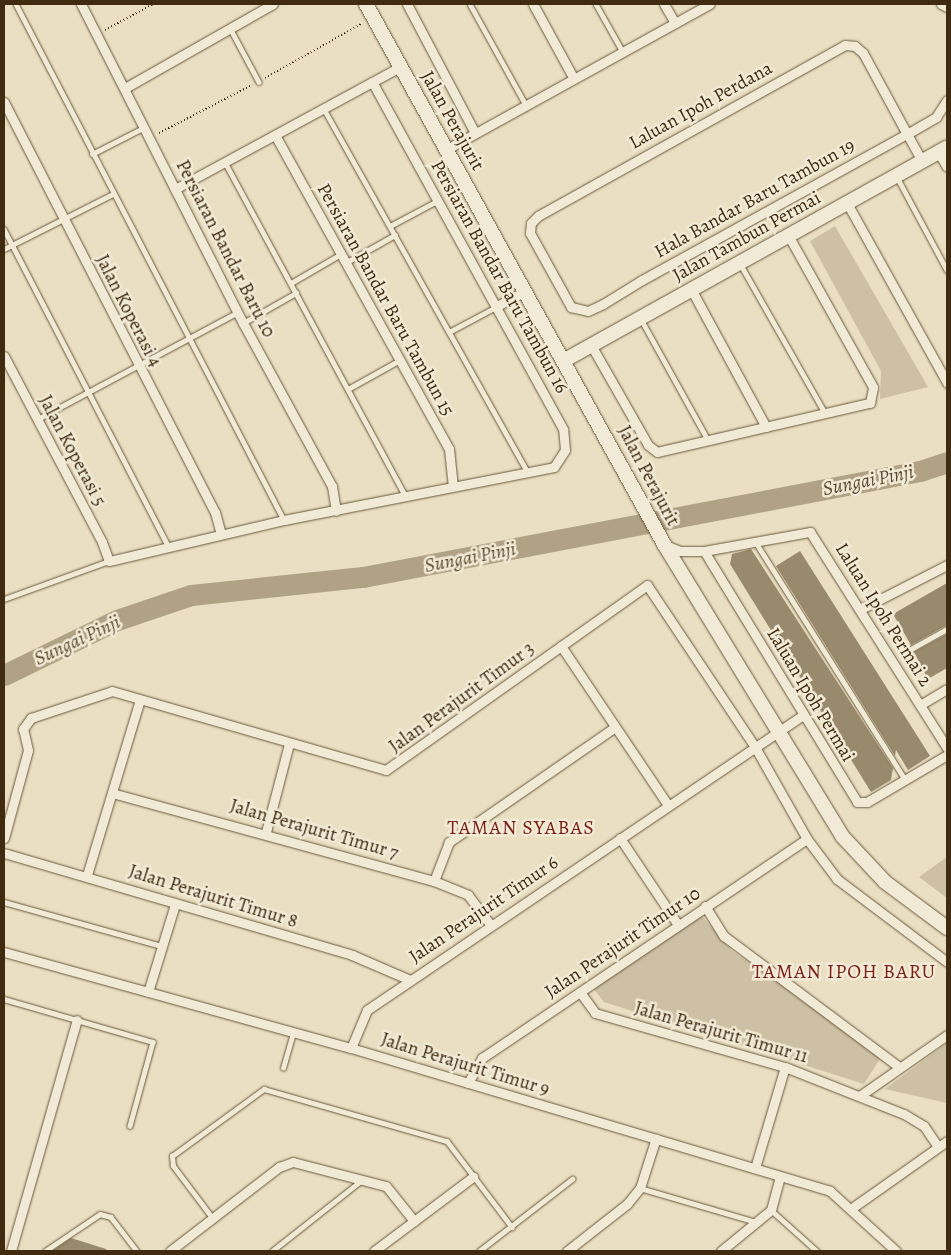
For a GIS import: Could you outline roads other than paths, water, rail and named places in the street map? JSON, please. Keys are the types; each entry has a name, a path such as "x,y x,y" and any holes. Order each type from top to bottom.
{"street":[{"name":"Persiaran Bandar Baru 10","path":"81,4 243,323 332,486 336,510"},
{"path":"125,88 273,4"},
{"name":"Jalan Perajurit","path":"366,4 565,360 664,544 842,836 861,859 947,928"},
{"path":"533,4 574,79"},
{"path":"664,4 675,23"},
{"path":"447,149 710,4"},
{"path":"941,4 947,7"},
{"path":"411,5 475,133"},
{"name":"Laluan Ipoh Perdana","path":"571,307 532,238 530,228 534,219 841,46 850,44 863,53 922,161"},
{"path":"175,189 400,67"},
{"name":"Persiaran Bandar Baru Tambun 16","path":"372,82 497,306 566,439 561,459 554,466 529,474"},
{"name":"Hala Bandar Baru Tambun 19","path":"571,307 588,311 603,304 938,116 947,100"},
{"name":"Jalan Koperasi 4","path":"4,102 138,367 215,512 221,534"},
{"name":"Persiaran Bandar Baru Tambun 15","path":"275,135 345,258 449,449 454,486"},
{"path":"943,149 947,167"},
{"name":"Jalan Tambun Permai","path":"565,360 943,149"},
{"path":"847,202 947,383"},
{"path":"591,345 650,448 662,451 865,405 875,392 788,235"},
{"path":"691,289 766,427"},
{"path":"497,306 525,291"},
{"name":"Jalan Koperasi 5","path":"4,356 36,420 102,542 108,561"},
{"path":"108,561 284,520 454,486 529,474"},
{"name":"Laluan Ipoh Permai 2","path":"755,541 803,530 812,534 947,748"},
{"path":"664,544 680,551 704,551 755,541"},
{"name":"Laluan Ipoh Permai","path":"704,551 857,802 867,802 947,755"},
{"path":"861,610 947,565"},
{"name":"Jalan Perajurit Timur 3","path":"4,838 28,750 23,729 27,720 112,690 140,700 380,770 390,769 640,587 653,589 755,748"},
{"path":"561,646 668,805"},
{"path":"920,705 947,689"},
{"path":"87,875 140,700"},
{"name":"Jalan Perajurit Timur 6","path":"351,1048 365,1012 490,924 803,715"},
{"path":"434,881 450,842 615,727"},
{"path":"266,832 289,744"},
{"path":"755,748 807,840 837,879 947,962"},
{"name":"Jalan Perajurit Timur 7","path":"112,793 266,832 434,881 468,895 490,924"},
{"path":"620,838 678,925"},
{"name":"Jalan Perajurit Timur 10","path":"468,1083 480,1059 705,906 807,840"},
{"name":"Jalan Perajurit Timur 8","path":"4,853 87,875 175,904 352,955 410,980"},
{"path":"148,992 175,904"},
{"path":"705,906 724,936 899,1067"},
{"name":"Jalan Perajurit Timur 9","path":"4,952 351,1048 830,1191 852,1208 896,1251"},
{"name":"Jalan Perajurit Timur 11","path":"580,992 595,1013 785,1067 861,1095 924,1126 938,1148"},
{"path":"11,1251 77,1020"},
{"path":"861,1095 947,1035"},
{"path":"755,1168 785,1067"},
{"path":"566,1251 627,1204 640,1188 656,1138"},
{"path":"852,1208 947,1141"},
{"path":"170,1251 288,1162 302,1162 390,1188 414,1221"},
{"path":"374,1251 473,1177"},
{"path":"721,1251 733,1248 771,1210 780,1177"}],"lane":[{"path":"16,4 92,154 284,520"},
{"path":"470,4 526,105"},
{"path":"596,4 623,52"},
{"path":"230,28 259,82"},
{"path":"324,108 529,474"},
{"path":"92,154 145,127"},
{"path":"225,162 406,497"},
{"path":"896,175 947,270"},
{"path":"4,249 113,194"},
{"path":"390,226 438,200"},
{"path":"4,229 168,546"},
{"path":"291,283 395,235"},
{"path":"739,262 826,414"},
{"path":"243,323 296,293"},
{"path":"449,332 497,306"},
{"path":"36,420 189,340 238,312"},
{"path":"641,317 708,440"},
{"path":"348,389 400,360"},
{"path":"755,541 905,779"},
{"path":"4,599 108,561"},
{"path":"911,649 947,629"},
{"path":"4,902 162,946"},
{"path":"4,999 153,1042 130,1126"},
{"path":"283,1068 293,1032"},
{"path":"212,1218 171,1159 261,1089 447,1141 512,1227"},
{"path":"480,1251 572,1179"},
{"path":"272,1251 364,1180"},
{"path":"640,1188 758,1223"},
{"path":"771,1210 817,1251"},
{"path":"45,1251 100,1214 111,1217 137,1251"}],"waterway":[{"name":"Sungai Pinji","path":"4,675 117,620 191,595 363,577 920,471 947,462"}],"district":[{"name":"TAMAN SYABAS","path":"521,827"},
{"name":"TAMAN IPOH BARU","path":"844,971"}]}
